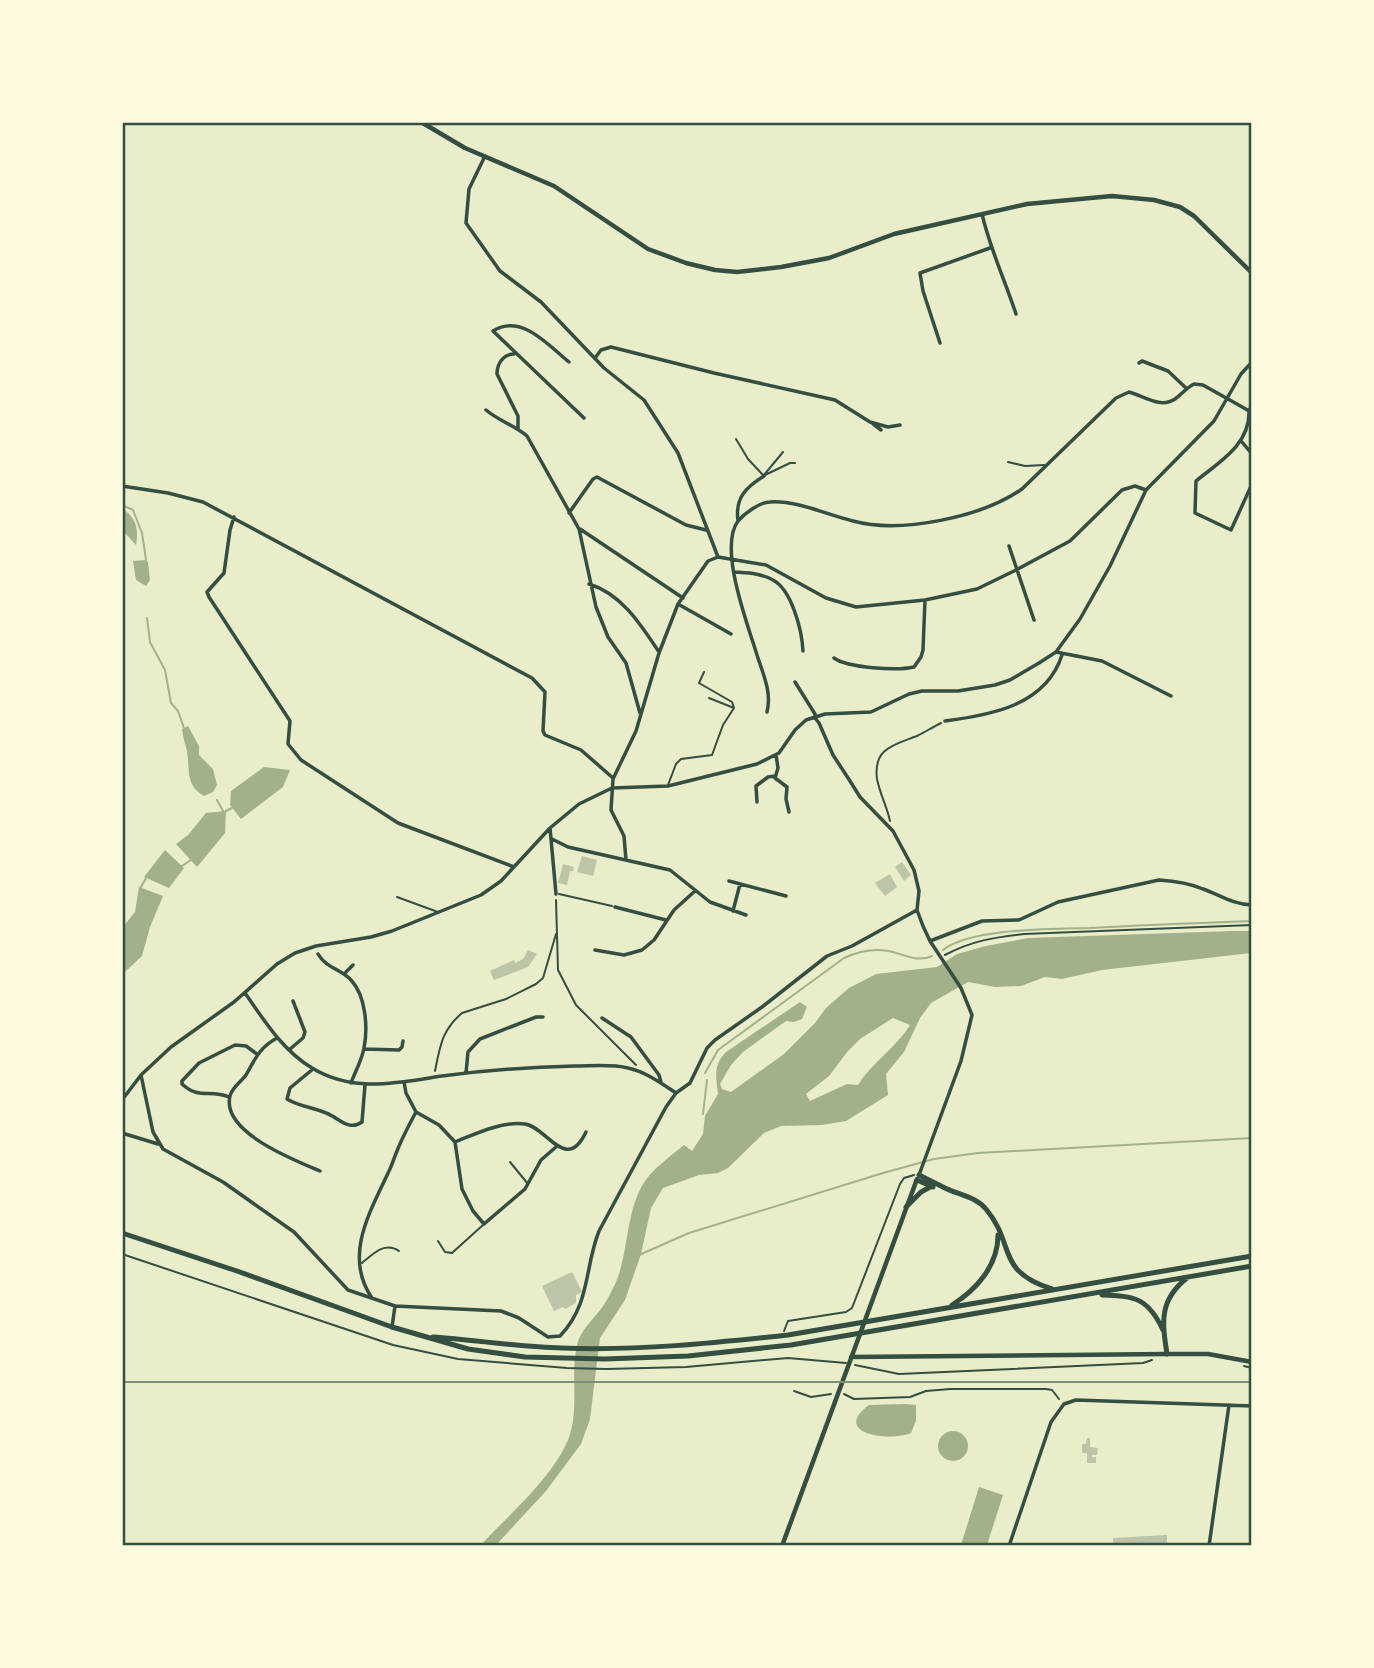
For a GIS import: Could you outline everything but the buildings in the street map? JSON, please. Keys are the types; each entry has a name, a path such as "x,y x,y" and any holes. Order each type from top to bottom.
{"main road":[{"path":"918,1178 932,1186 943,1187"},
{"path":"918,1178 977,1201 993,1219 1016,1269 1032,1282 1055,1290"},
{"path":"906,1207 921,1192 932,1186"},
{"path":"947,1308 969,1294 987,1273 998,1246 998,1232"},
{"path":"122,1233 237,1270 422,1336 492,1353 563,1359 688,1356 784,1349 791,1345 1251,1266"},
{"path":"422,1336 564,1349 686,1345 780,1336 1251,1256"},
{"path":"1167,1354 1163,1330 1168,1297 1175,1287 1188,1278"},
{"path":"1088,1295 1131,1297 1139,1300 1152,1310 1163,1330"}],"street":[{"path":"421,122 445,138 554,186 648,248 686,263 715,270 737,272 770,269 829,258 894,234 982,214 1052,200 1112,196 1154,200 1180,207 1194,216 1251,273"},
{"path":"485,156 469,189 466,223 500,271 541,302 595,358 644,400 678,453 718,557"},
{"path":"982,214 990,248 1016,314"},
{"path":"940,343 920,274 990,248"},
{"path":"569,362 522,327 501,325 493,331 584,418"},
{"path":"595,358 605,347 611,347 835,400 881,430"},
{"path":"515,354 508,354 500,362 497,374 518,416 518,428"},
{"path":"1139,363 1142,361 1168,371 1186,388"},
{"path":"122,1100 141,1075 171,1047 234,1003 277,964 307,948 371,937 488,891 550,828 579,804 612,788 668,786 757,764 776,755 806,720 825,714 871,712 909,694 922,691 958,691 995,685 1010,680 1056,652 1094,595 1146,490 1214,421 1251,362"},
{"path":"738,522 757,506 771,502 798,506 857,523 891,524 946,520 1006,501 1035,478 1081,430 1124,393 1134,393 1157,403 1164,403 1171,402 1194,384 1203,385 1249,411"},
{"path":"1251,405 1242,442 1195,481 1195,513 1231,530 1251,484"},
{"path":"486,410 527,436 579,529 589,584 608,637 626,663 641,716"},
{"path":"870,422 888,426 900,425"},
{"path":"1242,442 1251,454"},
{"path":"764,476 740,495 737,504 738,522 730,545 730,558 768,687 770,701 767,712"},
{"path":"569,513 597,477 686,525 706,530"},
{"path":"122,486 204,502 533,678 545,692 545,735 581,750 613,779"},
{"path":"626,860 624,836 611,810 613,779 641,716 659,653 678,604 708,561 718,557 730,558 774,568 826,598 849,606 925,600 978,589 1070,541 1122,489 1135,486 1146,490"},
{"path":"234,517 224,573 208,592 209,597 290,721 288,744 301,760 398,823 514,867"},
{"path":"579,529 683,598"},
{"path":"1009,546 1034,620"},
{"path":"734,572 765,576 780,584 793,609 803,651"},
{"path":"589,584 599,587 624,606 659,653"},
{"path":"834,658 841,663 893,669 914,667 922,657 925,600"},
{"path":"678,604 731,634"},
{"path":"1056,652 1102,661 1171,695"},
{"path":"945,721 977,718 1013,707 1050,680 1062,654"},
{"path":"782,1545 972,1025 972,1011 961,988 930,941 917,910 919,891 914,870 892,831 860,797 833,755 815,713 795,682"},
{"path":"775,776 778,768 776,755"},
{"path":"757,802 756,786 768,777 775,776"},
{"path":"775,776 787,787 789,813"},
{"path":"550,828 556,894"},
{"path":"552,839 568,847 670,870 710,902 746,915"},
{"path":"930,941 982,921 1019,920 1058,902 1158,880 1195,886 1222,899 1251,905"},
{"path":"729,881 786,896"},
{"path":"733,911 740,884"},
{"path":"596,950 624,955 642,950 654,940 666,920 695,891"},
{"path":"615,907 666,920"},
{"path":"141,1075 153,1132 158,1143 173,1156 207,1172 255,1203 294,1232 348,1290 395,1306 501,1311 519,1318 548,1337 560,1336 585,1295 593,1245 599,1231 676,1093 690,1083 707,1048 827,956 852,946 917,910"},
{"path":"318,954 327,965 354,983 362,1004 365,1018 364,1049 351,1083"},
{"path":"344,974 353,965"},
{"path":"245,993 277,1038 289,1050 313,1069 334,1079 351,1083 365,1085 404,1082 466,1073 546,1067 623,1067 647,1075 676,1093"},
{"path":"289,1050 303,1038 305,1032 293,1001"},
{"path":"466,1073 468,1052 480,1039 536,1017 543,1017"},
{"path":"601,1018 610,1021 631,1037 659,1075 662,1084"},
{"path":"277,1038 257,1054 245,1076 231,1092 230,1114 247,1132 286,1156 320,1171"},
{"path":"364,1049 399,1049 403,1041"},
{"path":"229,1097 218,1093 192,1093 182,1081 199,1063 235,1045 246,1046 257,1054"},
{"path":"313,1069 289,1088 287,1099 302,1107 325,1112 344,1124 355,1126 362,1122 365,1085"},
{"path":"404,1082 410,1103 416,1112 439,1125 455,1142 457,1170 462,1189 473,1211 484,1224 529,1185 541,1160 556,1147"},
{"path":"374,1300 363,1282 359,1265 360,1241 368,1215 416,1112"},
{"path":"455,1142 484,1130 524,1124 540,1129 556,1147 568,1149 577,1145 586,1132"},
{"path":"122,1133 158,1143"},
{"path":"392,1327 395,1306"},
{"path":"851,1357 1208,1354 1251,1362"},
{"path":"1009,1545 1051,1422 1064,1404 1076,1400 1251,1406"},
{"path":"1209,1545 1229,1405"}],"lane":[{"path":"736,439 748,459 764,476"},
{"path":"764,476 783,452"},
{"path":"1008,462 1025,466 1048,464"},
{"path":"764,476 795,463"},
{"path":"668,786 676,764 681,759 712,755 723,725 734,708 729,699 699,683 704,673"},
{"path":"709,698 734,708"},
{"path":"397,897 439,912"},
{"path":"510,1163 529,1185"},
{"path":"438,1241 445,1252 453,1253 484,1224"},
{"path":"359,1265 386,1247 394,1247 399,1251"}],"path":[{"path":"892,831 877,779 880,757 887,748 945,721"},
{"path":"615,907 564,893 556,894 558,970 576,1005 638,1067"},
{"path":"941,959 964,945 986,938 1024,934 1251,925"},
{"path":"434,1078 440,1041 445,1031 462,1013 506,999 543,978 557,930"},
{"path":"783,1329 788,1321 846,1312 852,1308 900,1184 904,1178 911,1175 918,1178"},
{"path":"122,1254 393,1345 458,1359 606,1369 687,1367 788,1358 843,1362 899,1374 1143,1363 1157,1358"},
{"path":"784,1349 788,1358"},
{"path":"1241,1366 1251,1368"},
{"path":"794,1391 811,1397 846,1394 854,1399 910,1397 926,1391 1046,1389 1052,1390 1059,1399"}],"shaded area":[{"path":"122,508 135,524 136,545 123,531"},
{"path":"146,560 150,580 146,586 136,580 133,561"},
{"path":"188,726 199,746 199,755 213,769 217,785 213,792 204,796 191,782 182,729"},
{"path":"264,767 290,770 283,787 241,819 230,805 231,791"},
{"path":"226,811 225,833 197,867 176,844 188,835 206,813"},
{"path":"165,850 184,868 169,888 144,877"},
{"path":"139,887 163,896 142,956 126,971 123,969 123,927 135,912"},
{"path":"1251,931 1251,953 1102,970 1062,979 1045,977 1021,986 995,987 968,982 931,1003 920,1018 904,1052 886,1074 888,1095 846,1121 822,1125 781,1126 764,1133 728,1168 663,1188 651,1208 641,1254 625,1300 600,1338 590,1419 581,1444 546,1491 496,1545 480,1546 540,1483 568,1440 572,1429 575,1357 579,1340 616,1282 635,1201 656,1168 684,1145 692,1151 703,1134 705,1116 718,1094 717,1067 726,1052 800,1002 807,1007 802,1019 786,1021 743,1052 731,1065 720,1084 722,1089 731,1092 784,1054 826,1008 849,988 876,974 937,967 957,954 1028,938","holes":["893,1018 910,1025 858,1085 847,1084 810,1101 806,1094 829,1076 860,1039"]},
{"path":"869,1405 916,1405 916,1421 911,1433 902,1436 879,1436 860,1429 856,1423 859,1415"},
{"path":"953,1431 964,1435 968,1446 964,1457 953,1461 942,1457 938,1446 942,1435"},
{"path":"979,1487 1003,1495 987,1545 961,1545"}],"waterway":[{"path":"122,505 133,510 142,533 146,560"},
{"path":"147,618 150,642 165,670 171,703 178,711 184,728"},
{"path":"217,800 223,811"},
{"path":"226,811 232,808"},
{"path":"182,866 191,860"},
{"path":"141,887 146,878"},
{"path":"943,950 973,937 1013,931 1252,921"},
{"path":"705,1073 718,1050 844,958 876,950 916,958 932,956"},
{"path":"703,1114 707,1080"},
{"path":"639,1255 689,1233 934,1159 978,1153 1252,1138"}],"railway":[{"path":"122,1382 1252,1382"}]}
